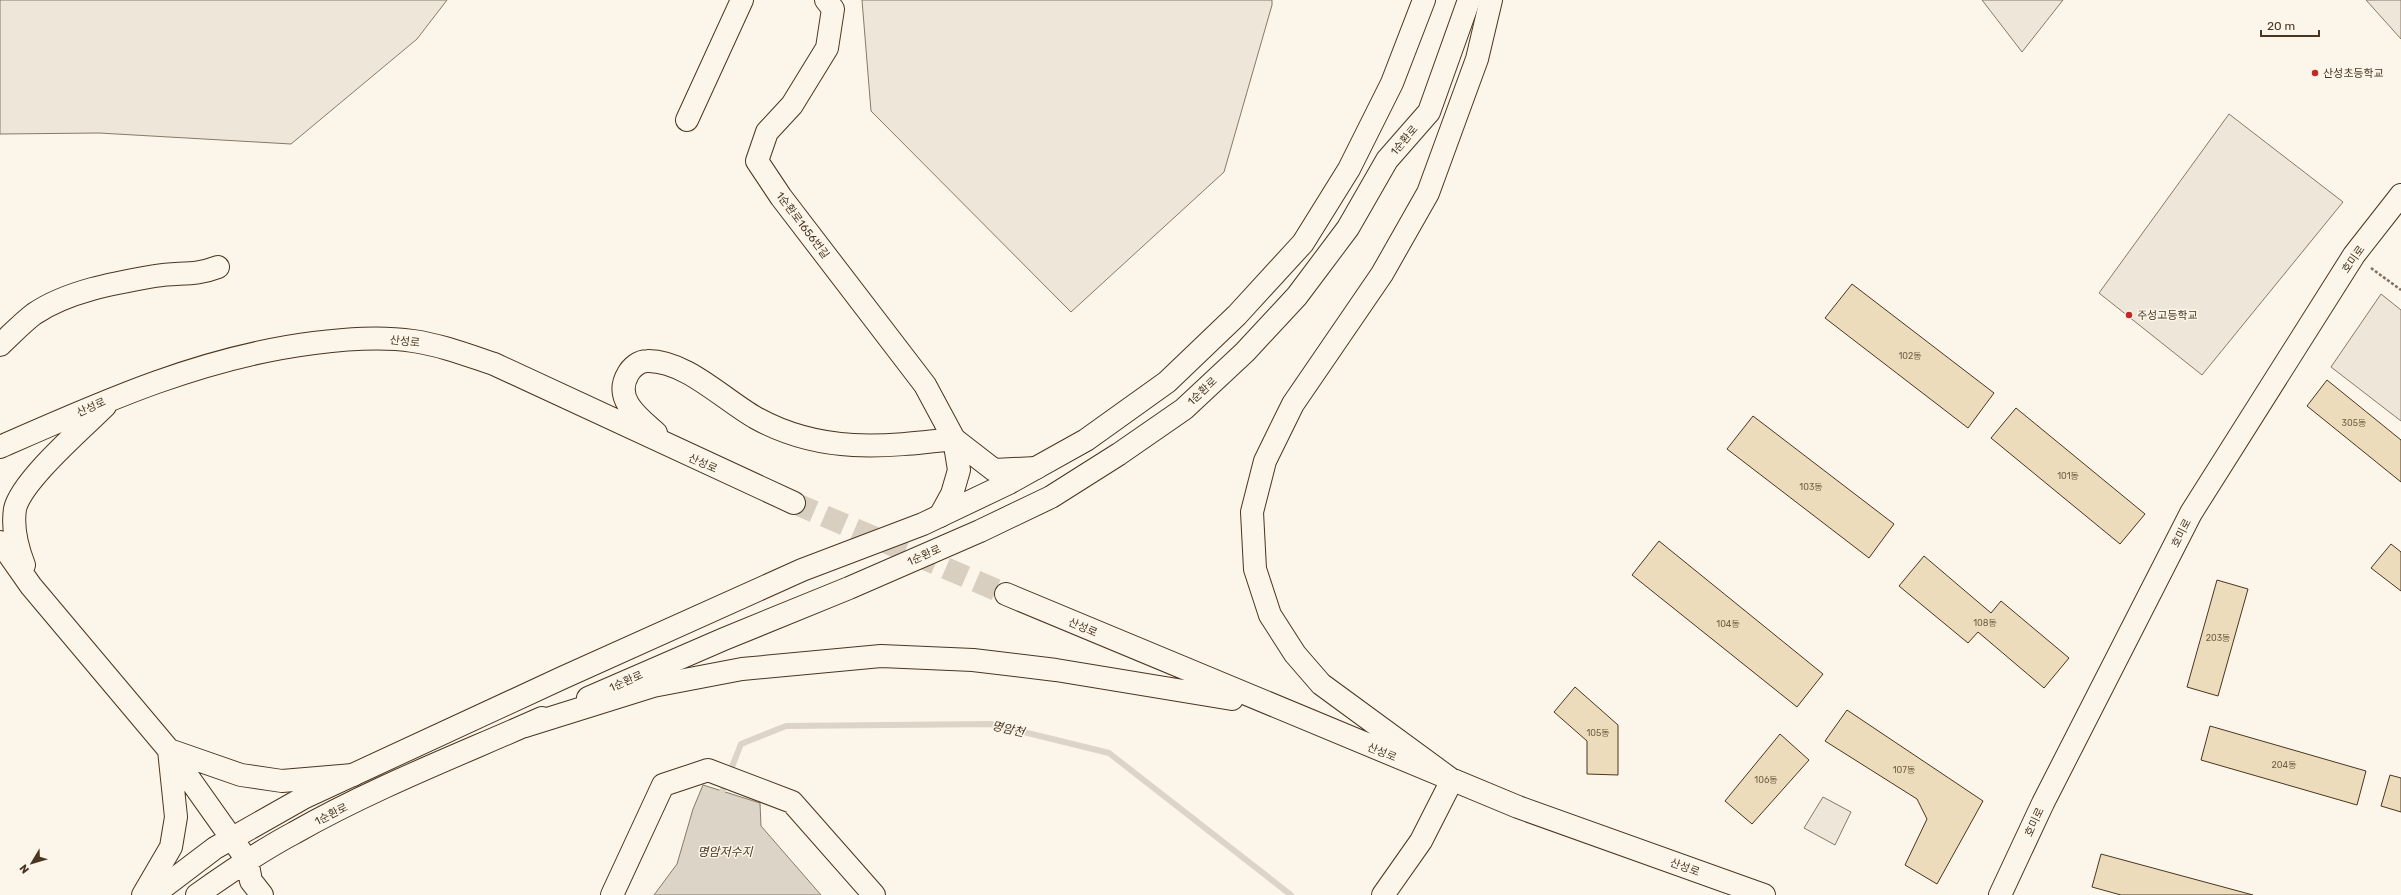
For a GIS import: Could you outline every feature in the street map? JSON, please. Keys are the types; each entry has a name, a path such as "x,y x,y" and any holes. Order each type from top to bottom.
{"main road":[{"path":"687,120 742,0"},
{"name":"1순환로1656번길","path":"826,0 833,9 827,48 792,105 767,132 757,161 781,197 926,385 954,439"},
{"path":"153,895 215,848 305,797 802,570 940,516 1036,468 1086,440 1167,382 1237,315 1303,243 1349,170 1392,83 1424,0"},
{"name":"1순환로","path":"197,895 247,860 295,832 375,792 724,639 849,588 980,531 1044,500 1120,454 1184,409 1245,352 1297,296 1348,228 1387,160 1429,112 1470,0"},
{"path":"1384,894 1421,841 1452,780 1321,684 1295,654 1270,615 1255,569 1252,512 1265,461 1293,404 1382,274 1428,193 1477,59 1491,0"},
{"name":"호미로","path":"2000,895 2063,764 2191,513 2354,255 2401,195"},
{"path":"0,345 34,314 62,300 100,287 157,276 202,273 218,267"},
{"name":"산성로","path":"0,447 115,397 174,374 223,360 284,346 354,340 413,341 448,348 494,364 539,384 671,448 794,503"},
{"path":"671,448 628,407 623,394 625,379 631,368 646,361 667,364 689,373 757,419 799,436 844,446 885,447 954,439 994,470 1036,468"},
{"path":"31,586 17,547 14,528 16,507 26,488 50,461 115,397"},
{"path":"940,516 952,494 959,470 954,439"},
{"path":"0,542 31,586"},
{"path":"0,552 31,586 169,750 247,860 251,881 262,895"},
{"name":"산성로","path":"1006,594 1267,704 1518,807 1764,895"},
{"path":"524,726 653,686 742,669 881,656 973,660 1056,670 1267,704"},
{"path":"169,750 241,775 282,781 353,775"},
{"path":"143,895 171,847 176,817 169,750"},
{"path":"612,895 663,785 708,770 792,802 874,895"}],"path":[{"path":"2354,255 2401,290"}],"shaded area":[{"path":"0,0 447,0 417,39 291,144 99,133 0,134"},
{"path":"862,0 1272,0 1272,5 1224,172 1071,312 871,111"},
{"path":"1982,0 2063,0 2022,52"},
{"path":"2366,0 2401,0 2401,39"},
{"path":"2229,114 2343,202 2202,375 2099,293"},
{"path":"2381,294 2401,310 2401,421 2331,367"},
{"path":"1823,797 1851,812 1835,845 1804,828"}],"water":[{"name":"명암저수지","path":"703,785 760,803 761,826 821,895 654,895 677,864 693,809"}],"building":[{"path":"1852,284 1994,393 1968,428 1825,318"},
{"path":"2327,380 2401,440 2401,482 2307,406"},
{"path":"2016,408 2145,514 2120,544 1991,438"},
{"path":"1753,416 1894,524 1869,558 1727,449"},
{"path":"1659,541 1823,674 1797,707 1632,575"},
{"path":"2391,544 2401,552 2401,591 2371,568"},
{"path":"1924,556 1991,613 2001,601 2069,658 2044,688 1978,632 1968,643 1899,586"},
{"path":"2217,580 2248,589 2218,696 2187,687"},
{"path":"1575,687 1618,725 1618,775 1587,774 1587,741 1554,712"},
{"path":"1847,710 1983,801 1937,884 1905,865 1927,819 1917,799 1825,741"},
{"path":"2210,726 2366,771 2357,805 2201,760"},
{"path":"1780,734 1809,760 1752,824 1725,801"},
{"path":"2390,775 2401,778 2401,812 2381,806"},
{"path":"2101,854 2253,895 2121,895 2092,887"}],"waterway":[{"name":"명암천","path":"720,797 741,744 786,726 991,724 1109,753 1291,895"}],"tunnel":[{"path":"794,503 1006,594"}],"place":[{"name":"산성초등학교","path":"2315,73"},
{"name":"주성고등학교","path":"2129,315"}]}
